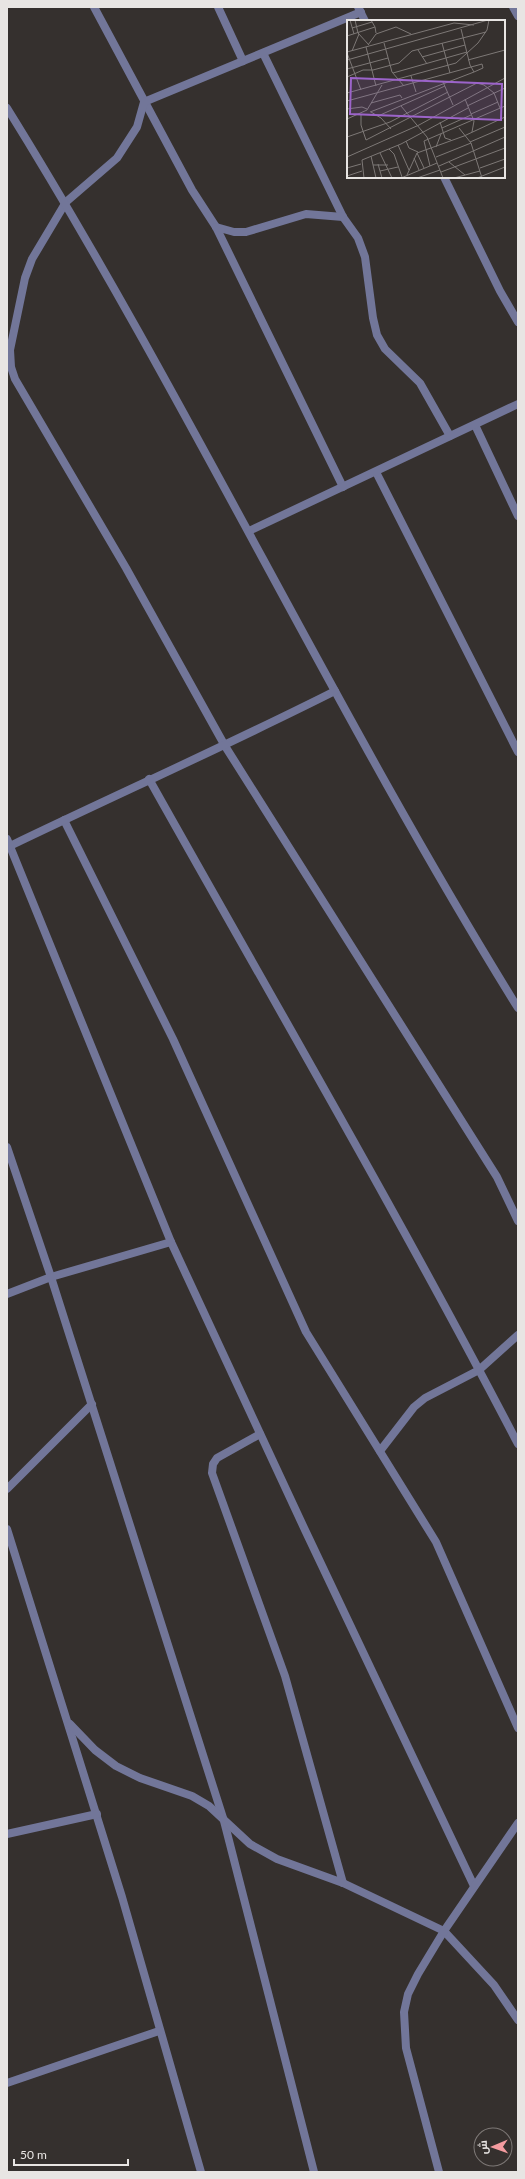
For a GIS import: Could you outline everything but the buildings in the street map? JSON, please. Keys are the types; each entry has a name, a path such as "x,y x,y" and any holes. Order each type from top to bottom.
{"street":[{"path":"94,7 192,190 216,227 342,487"},
{"path":"218,7 243,61"},
{"path":"513,7 518,16"},
{"path":"144,102 262,53 359,10 364,20"},
{"path":"262,53 343,217 358,238 365,257 373,318 377,335 385,349 420,383 450,436"},
{"path":"144,102 137,127 117,158 66,202 32,259 25,278 10,350 11,367 15,379 126,568 225,746 497,1177 518,1222"},
{"path":"7,108 66,202 249,531 403,815 518,1008"},
{"path":"444,178 504,298 518,322"},
{"path":"216,227 234,232 246,232 306,214 343,217"},
{"path":"249,531 450,436 475,426 518,404"},
{"path":"475,426 518,516"},
{"path":"376,472 518,752"},
{"path":"336,691 225,746 149,779 64,820 8,843 171,1242 260,1434 474,1886"},
{"path":"149,779 480,1370 518,1444"},
{"path":"64,820 173,1039 306,1332 436,1542 518,1728"},
{"path":"7,1147 92,1404 224,1821 314,2172"},
{"path":"7,1294 51,1277 171,1242"},
{"path":"380,1451 414,1408 426,1398 480,1370 518,1335"},
{"path":"7,1489 92,1404"},
{"path":"260,1434 217,1458 213,1464 212,1473 285,1676 343,1883"},
{"path":"7,1530 97,1814 201,2172"},
{"path":"68,1722 95,1750 116,1766 140,1778 192,1796 209,1806 250,1844 277,1859 343,1883 444,1931 494,1985 518,2020"},
{"path":"7,1834 97,1814"},
{"path":"439,2172 406,2048 404,2012 408,1994 418,1974 444,1931 518,1823"},
{"path":"7,2084 159,2031"}]}
